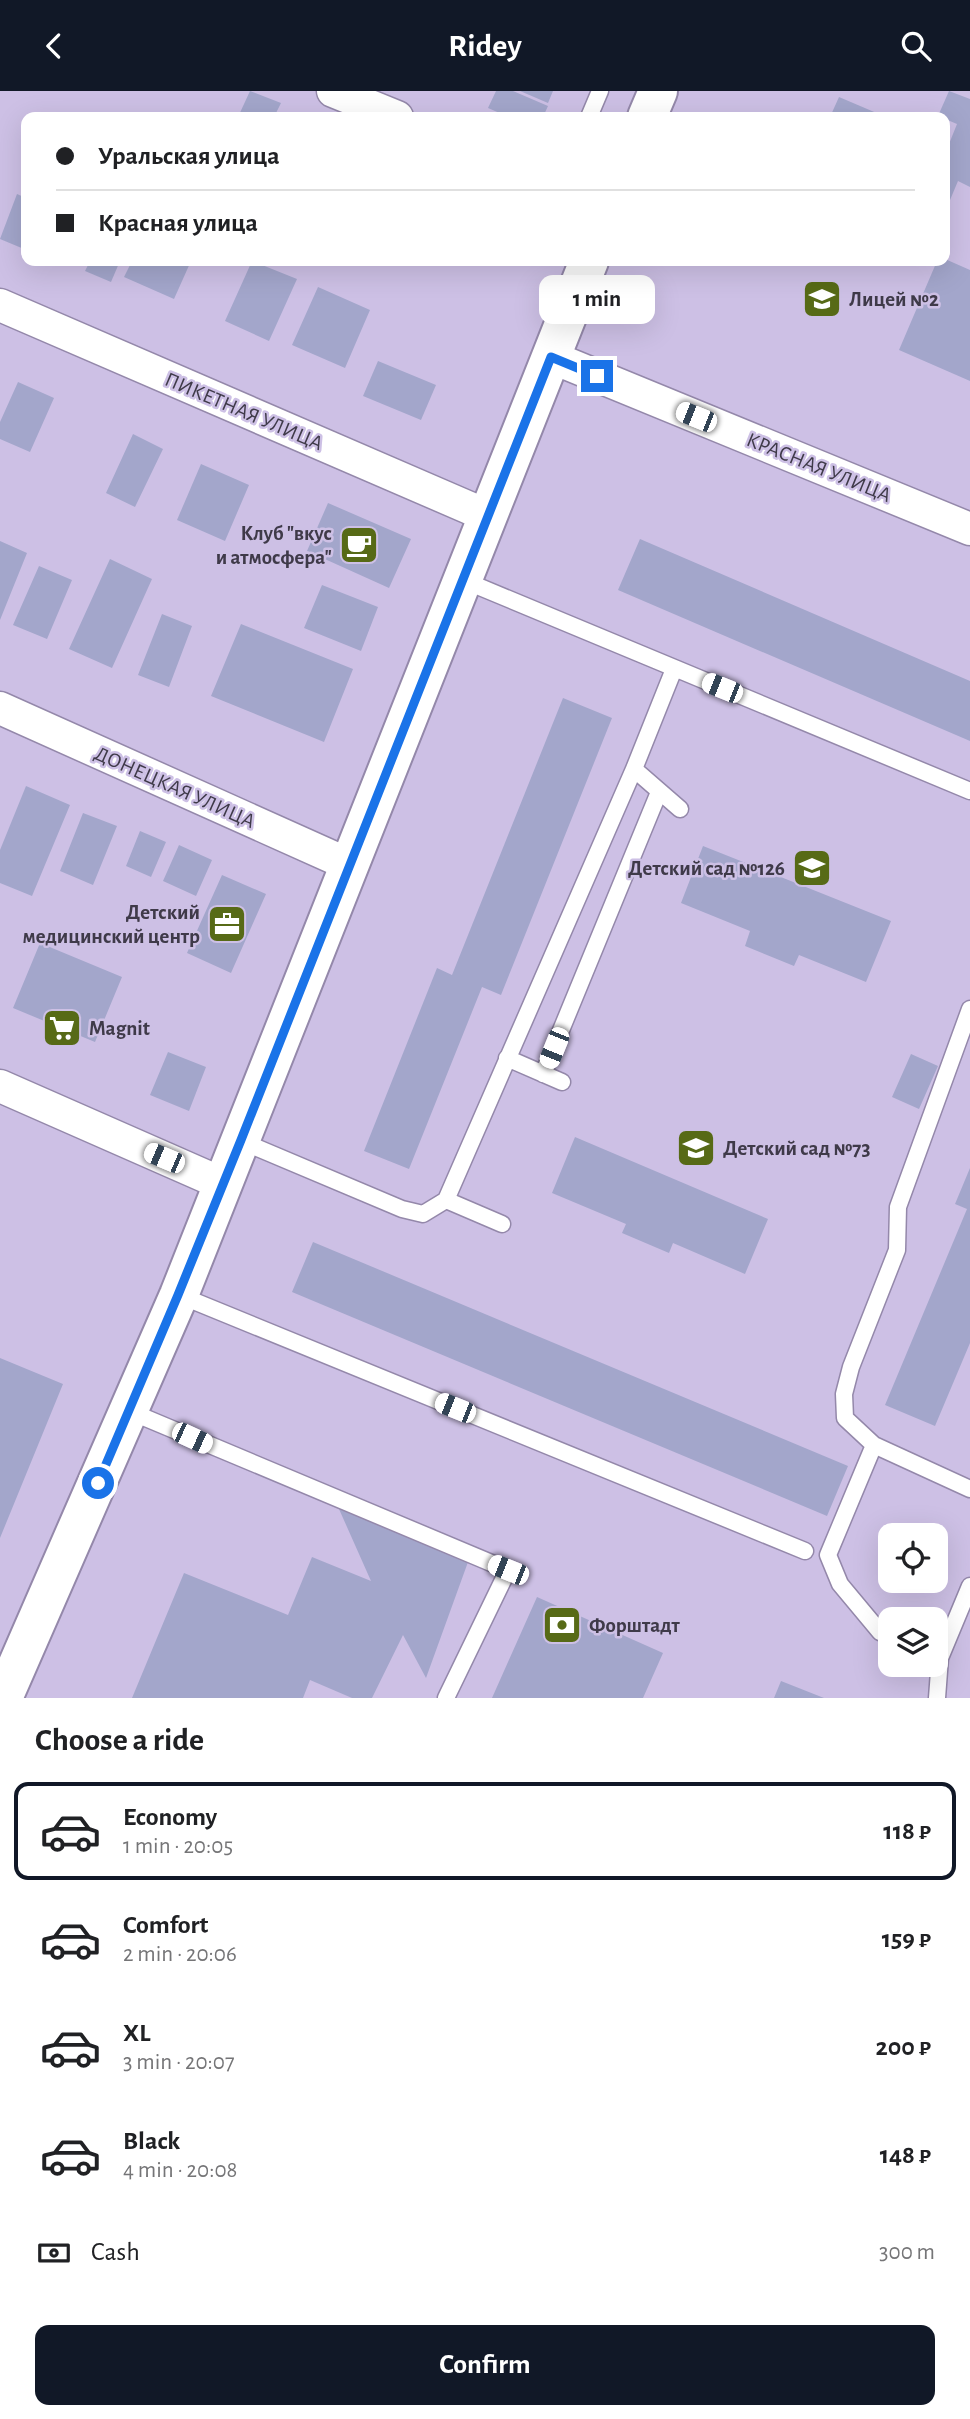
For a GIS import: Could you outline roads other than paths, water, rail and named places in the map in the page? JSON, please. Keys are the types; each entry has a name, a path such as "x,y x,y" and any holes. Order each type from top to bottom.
{"street":[{"path":"333,91 385,112"},
{"path":"649,112 658,91"},
{"path":"4,1698 178,1295 588,266"},
{"name":"ПИКЕТНАЯ УЛИЦА","path":"0,305 488,516"},
{"name":"КРАСНАЯ УЛИЦА","path":"551,357 970,529"},
{"name":"ДОНЕЦКАЯ УЛИЦА","path":"0,708 350,865"},
{"path":"0,1087 223,1184"}],"lane":[{"path":"591,112 600,91"},
{"path":"463,580 970,790"},
{"path":"241,1140 402,1209 423,1214 446,1200 634,769 674,669"},
{"path":"634,769 680,809"},
{"path":"543,1074 659,792"},
{"path":"970,1009 898,1207 897,1250 851,1367 844,1394 845,1419 874,1445 970,1489"},
{"path":"507,1058 562,1082"},
{"path":"446,1200 502,1224"},
{"path":"178,1295 805,1551"},
{"path":"129,1411 508,1570 446,1698"},
{"path":"874,1445 828,1555 840,1584 878,1630"},
{"path":"948,1642 964,1618 970,1586"},
{"path":"937,1698 938,1677"}],"place":[{"name":"Лицей №2","path":"822,299"},
{"name":"Клуб \"вкус и атмосфера\"","path":"359,545"},
{"name":"Детский сад №126","path":"812,868"},
{"name":"Детский медицинский центр","path":"227,924"},
{"name":"Magnit","path":"62,1028"},
{"name":"Детский сад №73","path":"696,1148"},
{"name":"Форштадт","path":"562,1625"}]}
